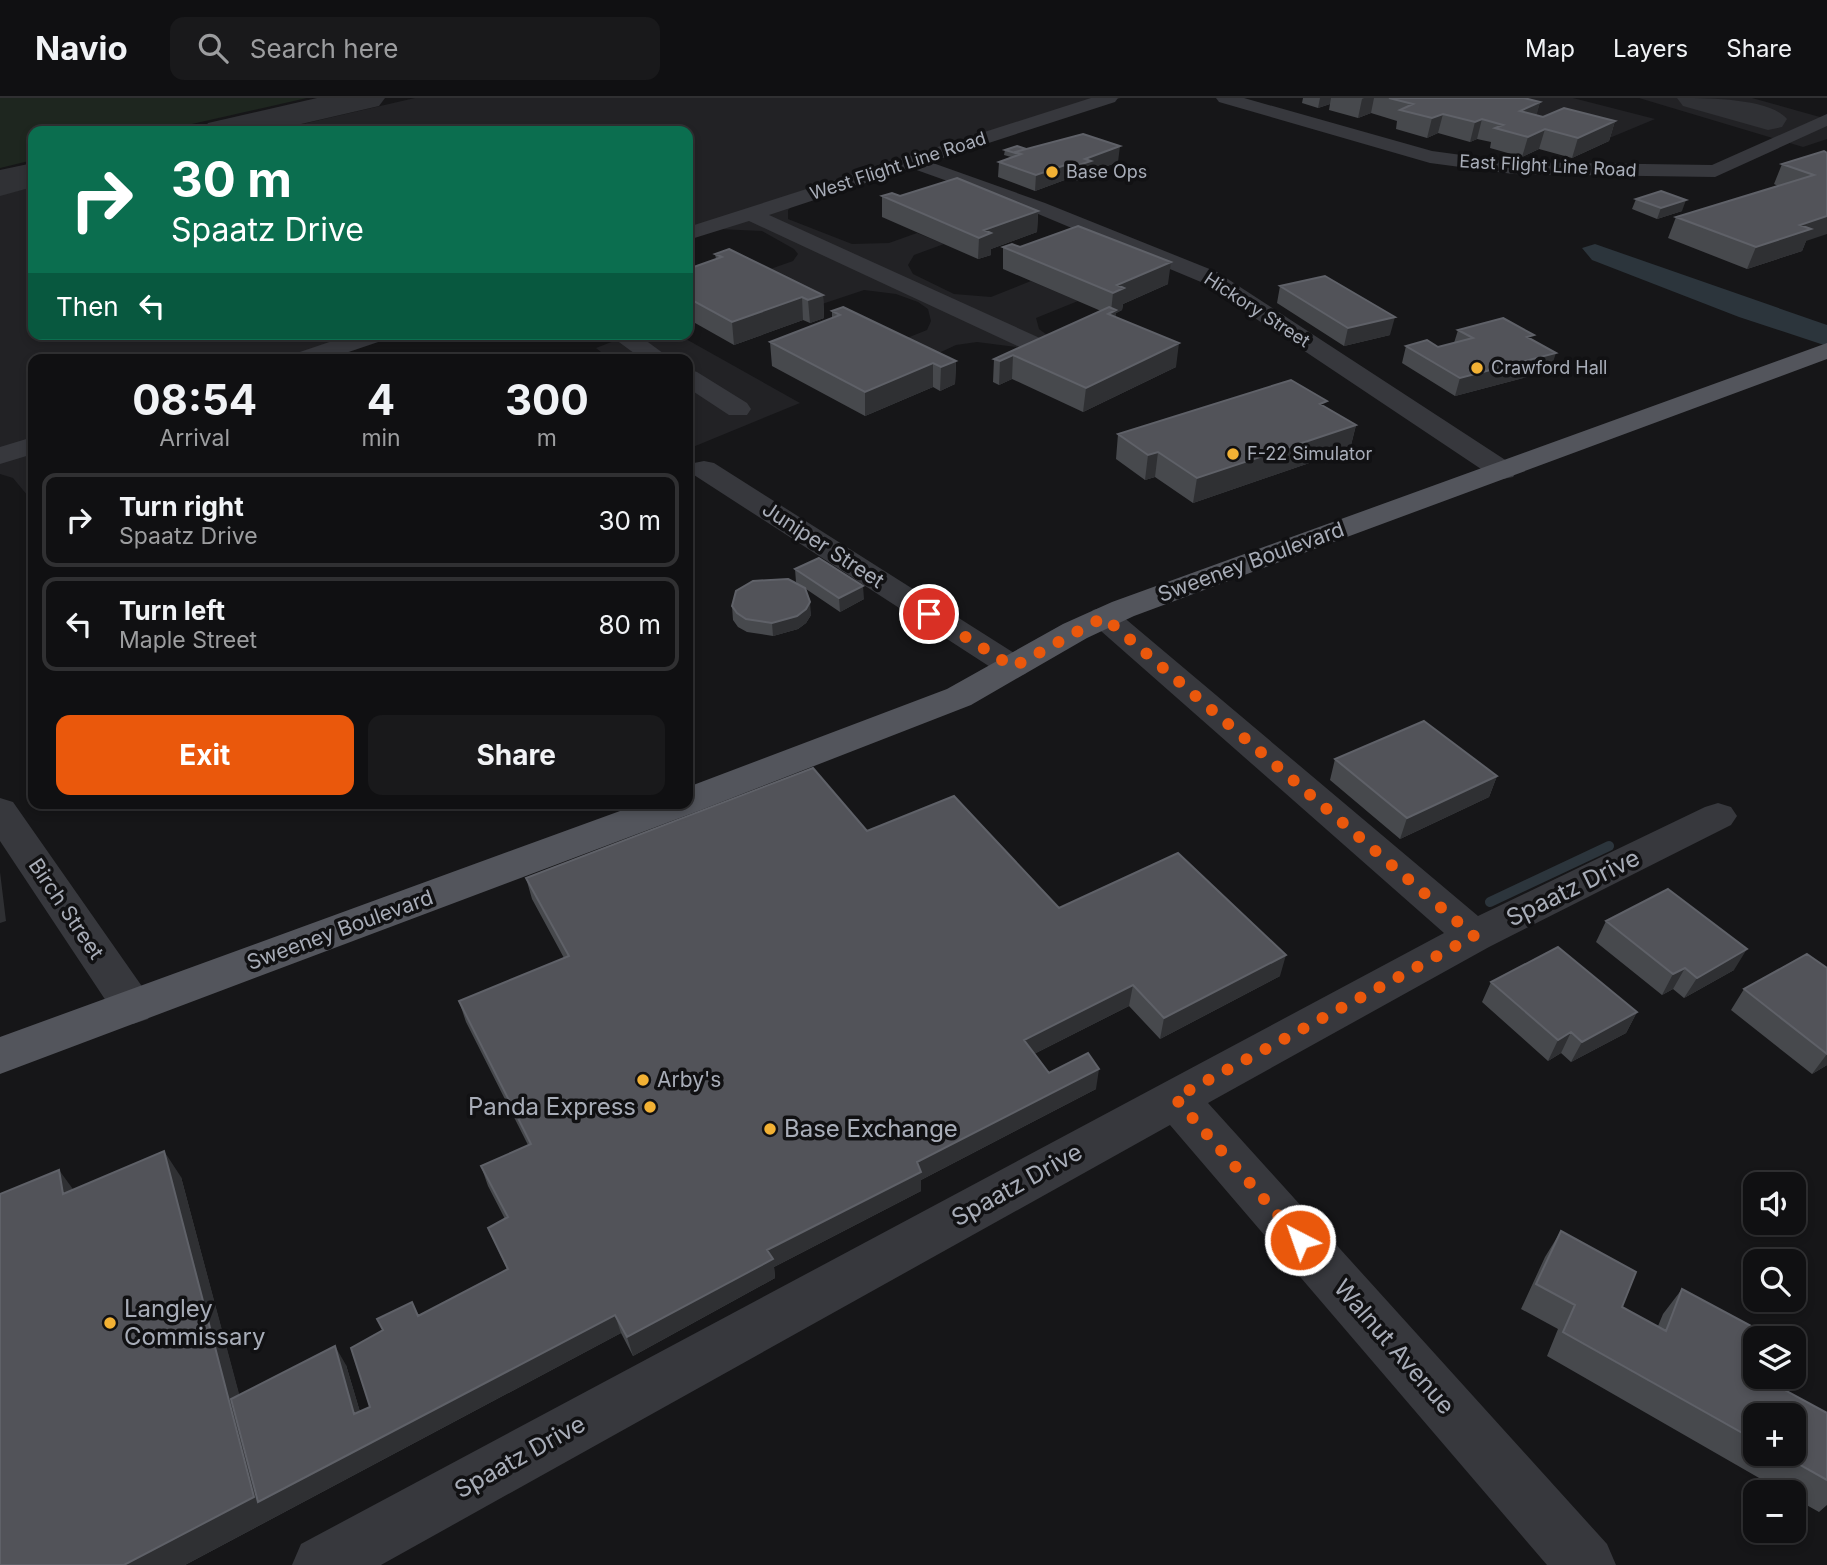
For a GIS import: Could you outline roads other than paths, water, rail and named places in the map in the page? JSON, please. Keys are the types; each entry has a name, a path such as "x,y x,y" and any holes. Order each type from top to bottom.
{"main road":[{"name":"Sweeney Boulevard","path":"693,798 932,708 1104,617 1827,350"},
{"name":"Sweeney Boulevard","path":"0,1056 665,809"}],"street":[{"name":"West Flight Line Road","path":"693,232 1109,98"},
{"name":"East Flight Line Road","path":"1225,98 1420,155 1466,164 1513,168 1715,171 1827,119"},
{"name":"Hickory Street","path":"911,162 1038,208 1209,277 1503,471"},
{"path":"750,214 1032,344"},
{"path":"318,354 361,340"},
{"path":"629,340 651,354"},
{"path":"693,380 738,409"},
{"path":"0,456 28,447"},
{"name":"Juniper Street","path":"704,469 1013,667"},
{"path":"1104,617 1474,936"},
{"name":"Birch Street","path":"0,811 133,1007"},
{"name":"Spaatz Drive","path":"322,1565 1474,936 1718,816"},
{"name":"Walnut Avenue","path":"1175,1098 1586,1565"}],"waterway":[{"path":"1490,902 1609,846"}],"place":[{"name":"Base Ops","path":"1052,172"},
{"name":"Crawford Hall","path":"1477,368"},
{"name":"F-22 Simulator","path":"1233,454"},
{"name":"Arby's","path":"643,1080"},
{"name":"Panda Express","path":"650,1107"},
{"name":"Base Exchange","path":"770,1129"},
{"name":"Langley Commissary","path":"110,1323"}]}
